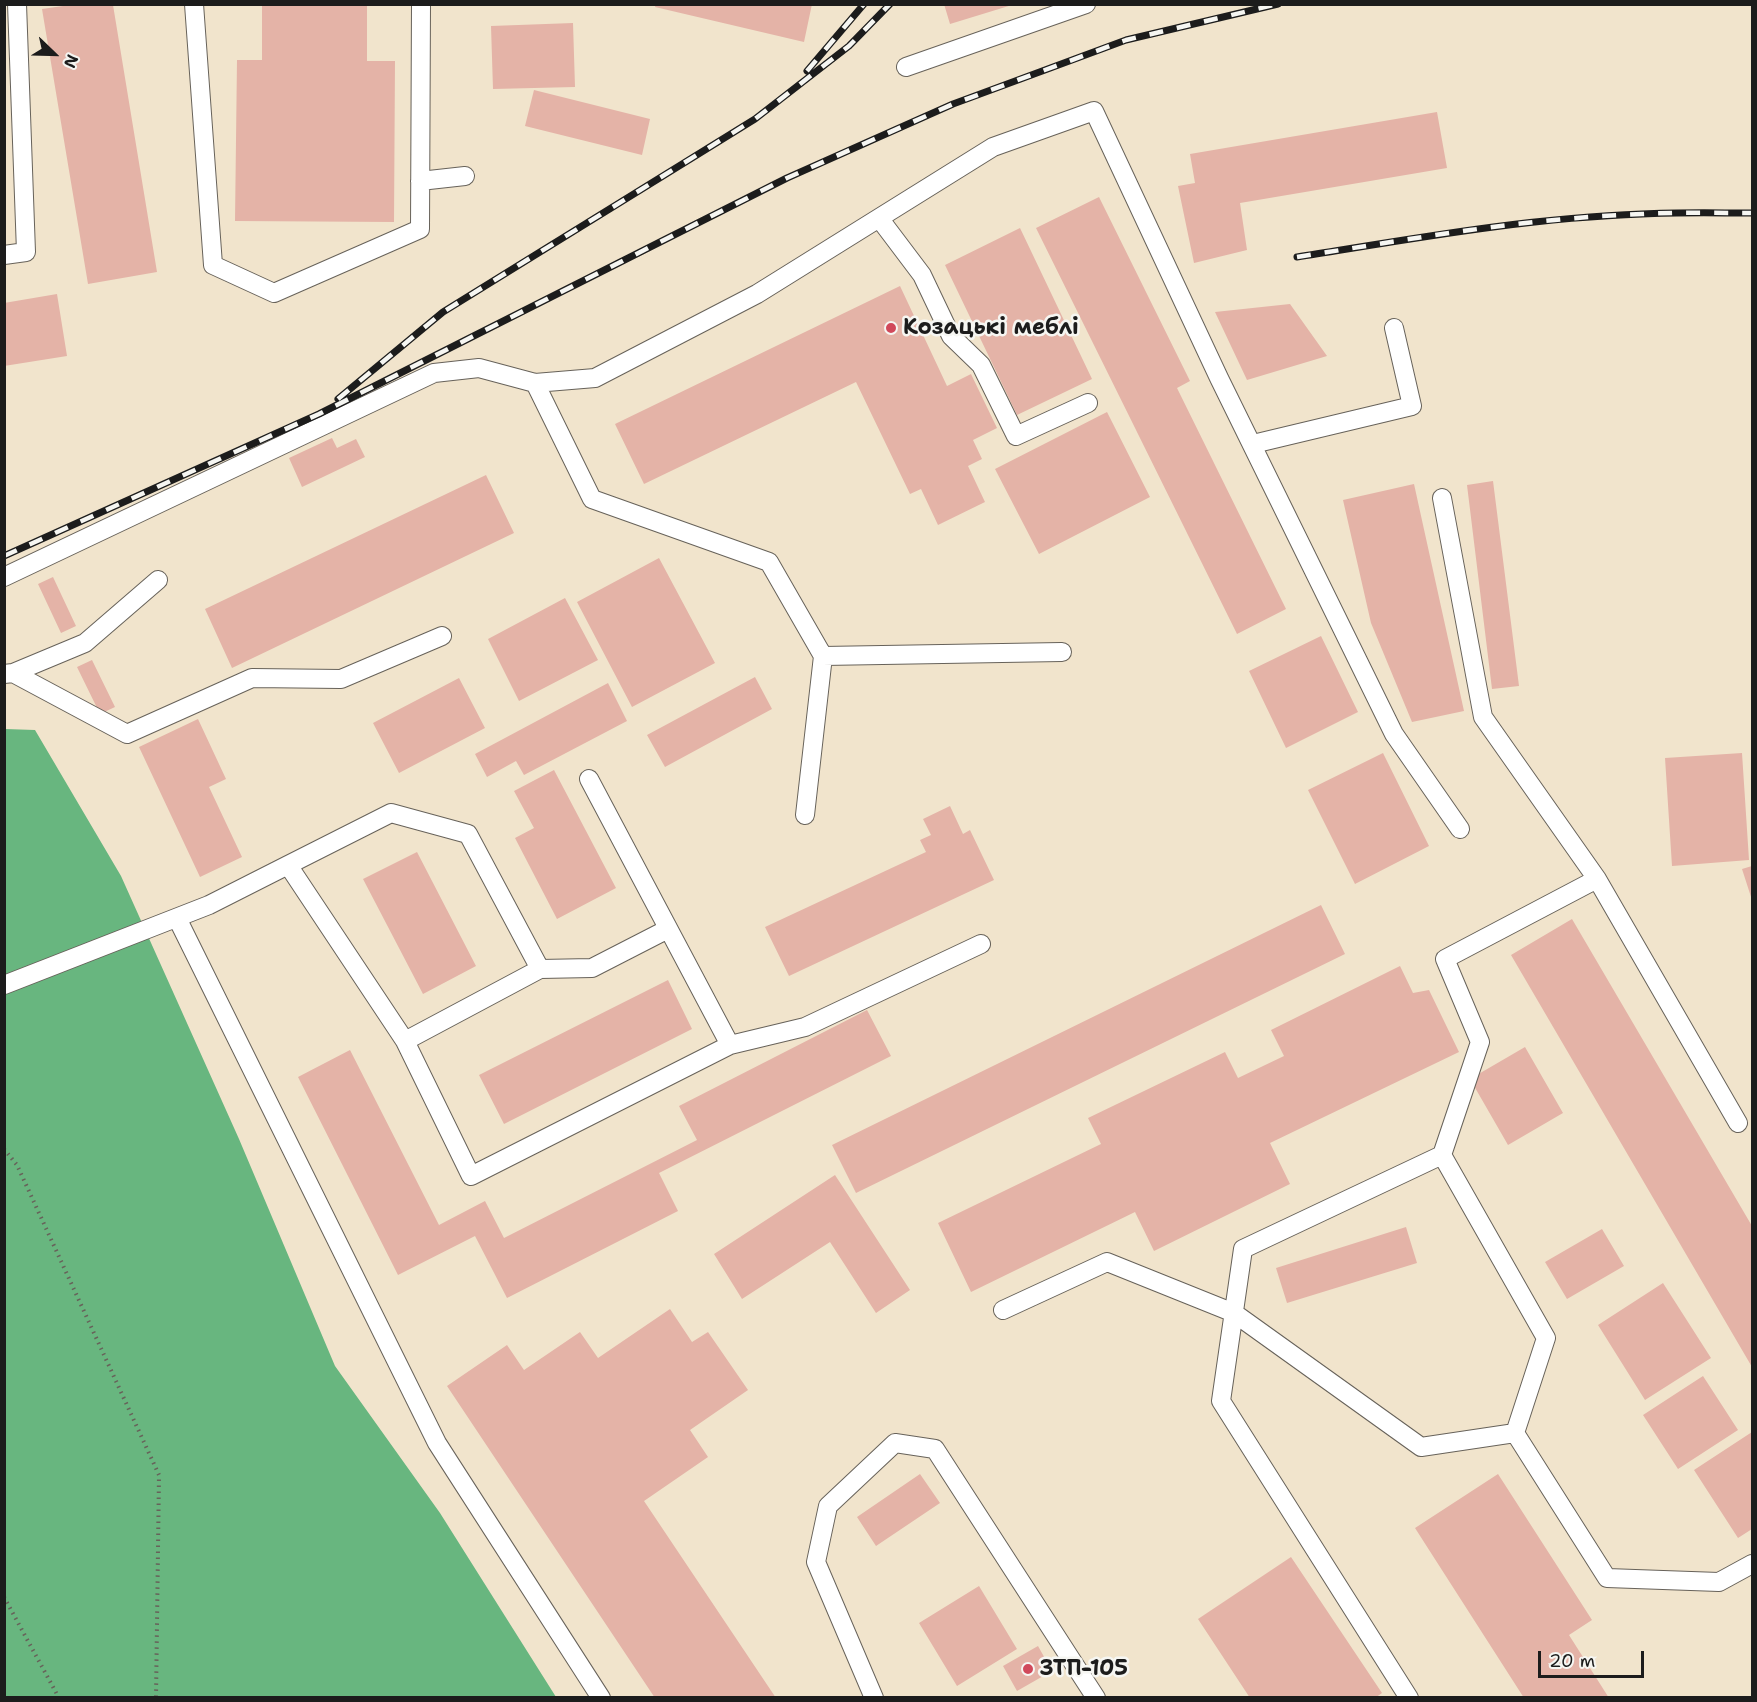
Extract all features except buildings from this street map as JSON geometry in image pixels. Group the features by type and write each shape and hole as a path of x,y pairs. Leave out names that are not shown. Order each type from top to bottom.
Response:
{"lane":[{"path":"4,255 26,252 17,4"},
{"path":"194,4 213,265 274,293 420,229 420,4"},
{"path":"906,67 1086,4"},
{"path":"4,577 434,373 479,368 535,383 595,378 757,294 993,147 1094,111 1394,734 1460,829"},
{"path":"420,181 465,176"},
{"path":"879,218 922,275 951,336 981,365 1016,436 1088,404"},
{"path":"1253,444 1412,406 1394,328"},
{"path":"535,383 592,499 770,562 823,656 805,815"},
{"path":"1442,498 1483,717 1597,879 1738,1123"},
{"path":"9,674 85,643 158,580"},
{"path":"9,674 127,734 252,678 341,679 442,636"},
{"path":"823,656 1062,652"},
{"path":"589,779 730,1045"},
{"path":"4,985 209,905 391,813 468,834 540,969"},
{"path":"288,865 405,1041 471,1176 730,1045 806,1027 981,944"},
{"path":"1409,1698 1221,1401 1243,1249 1442,1155 1480,1042 1445,958 1597,879"},
{"path":"177,918 438,1443 601,1698"},
{"path":"405,1041 540,969 592,968 668,929"},
{"path":"1442,1155 1546,1338 1515,1433"},
{"path":"1003,1310 1107,1262 1234,1313 1421,1447 1515,1433"},
{"path":"1515,1433 1607,1578 1719,1582 1752,1564"},
{"path":"873,1698 816,1562 828,1506 895,1443 935,1449 1096,1698"}],"path":[{"path":"4,1149 17,1165 159,1475 156,1698"},
{"path":"4,1597 59,1698"}],"green space":[{"path":"5,729 35,730 121,876 239,1139 335,1366 440,1513 556,1697 5,1698"}],"railway":[{"path":"807,71 864,4"},
{"path":"338,399 443,312 755,119 849,46 890,4"},
{"path":"4,556 319,414 787,178 953,104 1126,40 1278,4"},
{"path":"1297,257 1469,230 1555,220 1656,213 1752,213"}],"place":[{"name":"Козацькі меблі","path":"891,328"},
{"name":"ЗТП-105","path":"1028,1669"}]}
